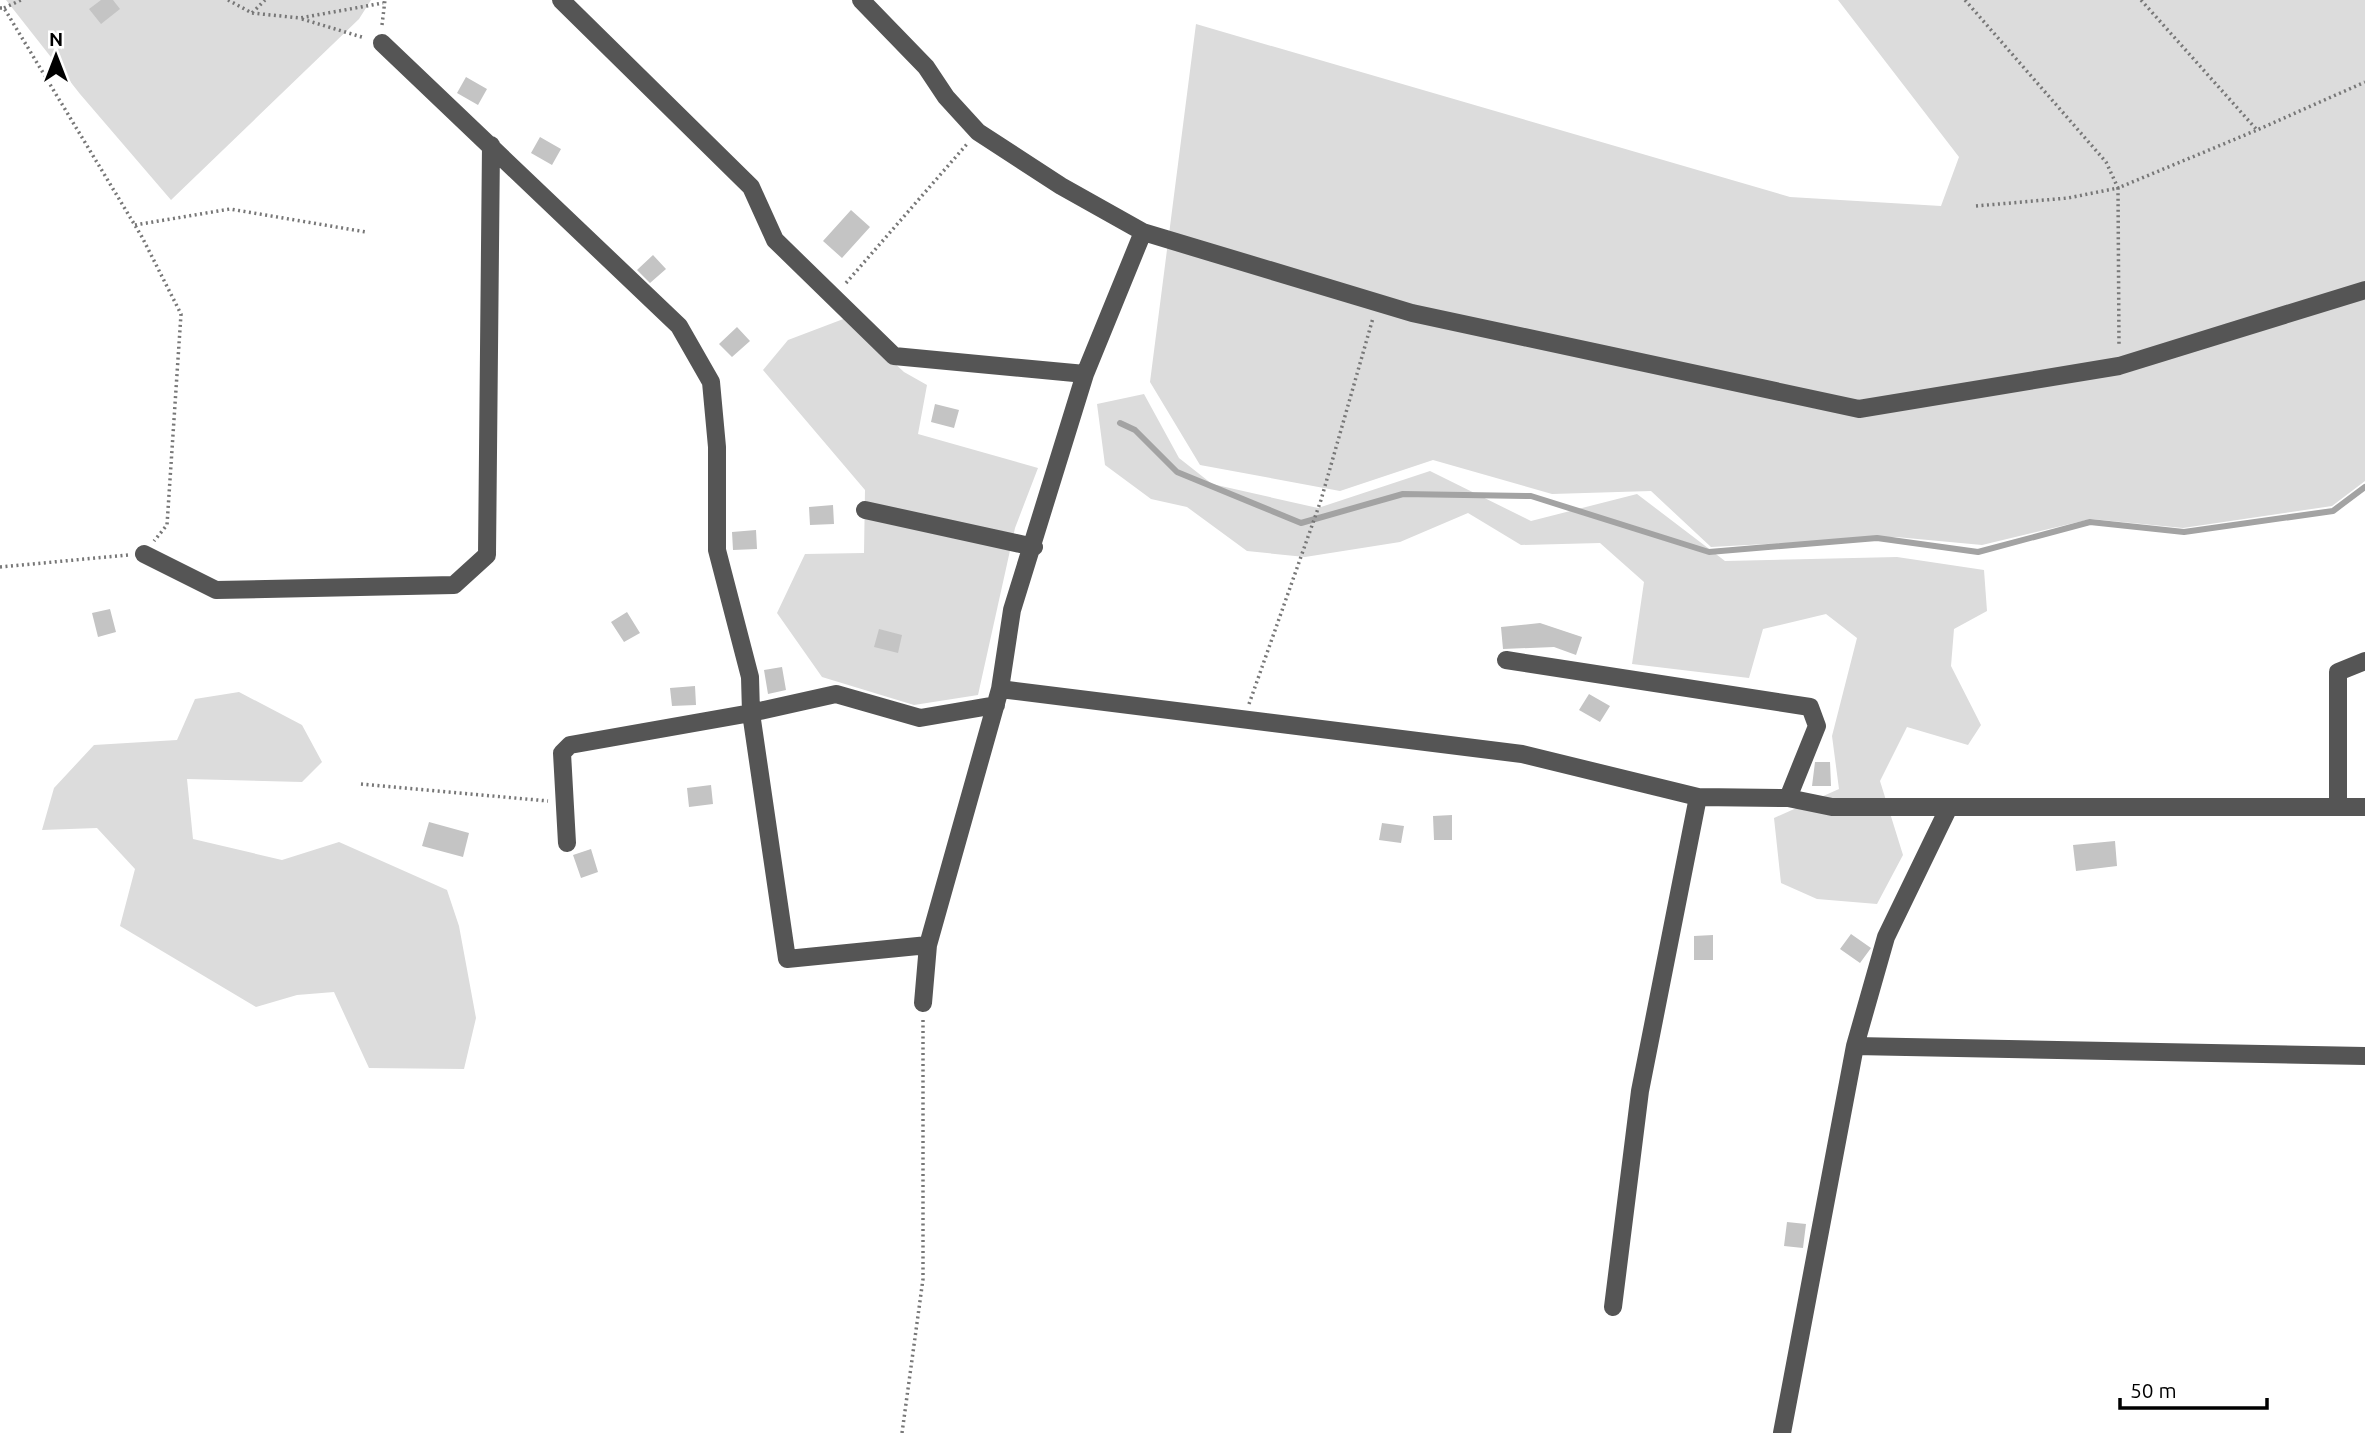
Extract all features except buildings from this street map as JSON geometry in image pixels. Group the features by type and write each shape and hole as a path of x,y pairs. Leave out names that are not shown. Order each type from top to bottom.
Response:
{"street":[{"path":"561,0 751,187 775,240 894,356 1085,374"},
{"path":"861,0 926,67 946,97 978,132 1061,186 1143,232 1412,313 1859,409 2119,366 2365,290"},
{"path":"382,43 679,326 711,382 717,447 717,550 750,677 751,713 787,959 928,945"},
{"path":"144,554 216,590 454,585 487,555 491,145"},
{"path":"923,1003 928,945 998,697 1012,610 1034,547 1085,374 1143,232"},
{"path":"865,510 1034,547"},
{"path":"1506,660 1810,706 1817,726 1788,798"},
{"path":"2338,807 2338,672 2365,661"},
{"path":"567,844 562,753 570,745 751,713 836,694 920,718 998,697 1244,719 1522,754 1698,797 1788,798 1832,807 2365,807"},
{"path":"1613,1307 1640,1091 1698,797"},
{"path":"1782,1433 1855,1046 1886,937 1949,807"},
{"path":"1855,1046 2365,1056"}],"path":[{"path":"0,568 144,554 167,525 181,314 135,225 2,8 22,0"},
{"path":"228,0 252,13 300,18 382,43 384,1 300,18"},
{"path":"252,13 265,0"},
{"path":"1965,0 2106,162 2118,188 2119,366"},
{"path":"2141,0 2257,130"},
{"path":"1976,206 2068,198 2118,188 2365,82"},
{"path":"833,298 978,132"},
{"path":"135,225 230,209 366,232"},
{"path":"1244,719 1321,500 1377,303"},
{"path":"362,784 565,802"},
{"path":"902,1433 923,1279 923,1003"}],"shaded area":[{"path":"6,0 371,0 359,19 171,200 80,94"},
{"path":"1838,0 2365,0 2365,481 2332,506 2183,528 2091,519 1982,545 1896,537 1711,547 1651,491 1552,494 1433,460 1340,491 1200,465 1150,382 1196,24 1790,197 1941,206 1959,157"},
{"path":"846,318 904,372 927,385 918,434 1038,468 1015,528 978,695 914,705 822,677 777,613 805,554 864,553 865,490 763,370 788,340"},
{"path":"1144,394 1179,458 1212,484 1318,508 1430,471 1531,521 1637,494 1725,561 1897,557 1984,570 1987,611 1954,629 1951,666 1981,725 1968,745 1907,727 1880,781 1903,855 1877,904 1817,899 1781,883 1774,818 1839,789 1832,736 1857,638 1826,614 1763,629 1749,678 1632,664 1644,582 1600,543 1521,545 1468,513 1400,542 1305,557 1247,551 1187,507 1151,499 1105,465 1097,404"},
{"path":"239,692 302,725 322,762 302,782 187,779 193,839 282,860 339,842 447,890 459,926 476,1018 464,1069 369,1068 334,992 297,995 256,1007 120,926 135,869 97,828 42,830 54,788 94,745 177,740 195,699"}],"waterway":[{"path":"1120,423 1135,430 1177,472 1301,523 1403,494 1531,496 1709,552 1877,538 1978,552 2090,522 2184,532 2333,511 2365,487"}]}
